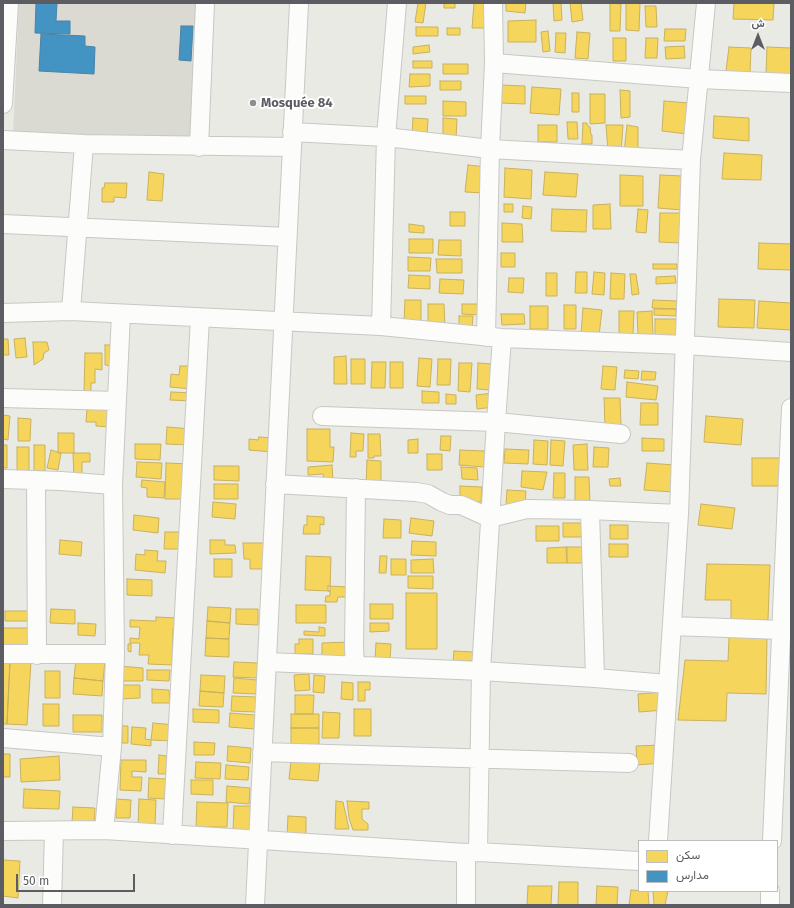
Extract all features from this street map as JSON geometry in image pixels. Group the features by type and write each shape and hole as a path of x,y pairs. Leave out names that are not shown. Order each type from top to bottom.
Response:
{"street":[{"path":"3,104 9,3"},
{"path":"199,147 205,3"},
{"path":"255,905 299,3"},
{"path":"381,326 386,136 397,3"},
{"path":"466,905 472,853 479,758 481,671 496,422 490,149 494,63 492,3"},
{"path":"658,840 679,514 690,160 706,3"},
{"path":"494,63 699,79 791,83"},
{"path":"3,140 199,147 292,139 386,136 490,149 690,160"},
{"path":"71,312 84,144"},
{"path":"3,224 287,237"},
{"path":"3,314 71,312 381,326 494,338 685,344 791,352"},
{"path":"104,830 112,747 115,654 113,485 122,314"},
{"path":"172,835 200,318"},
{"path":"3,398 117,401"},
{"path":"772,840 785,635 791,408"},
{"path":"322,416 496,422 621,434"},
{"path":"3,479 113,485"},
{"path":"36,480 37,655"},
{"path":"275,484 416,492 428,494 450,505 461,505 490,518 527,509 679,514"},
{"path":"355,666 356,488"},
{"path":"590,510 594,678"},
{"path":"672,626 785,635"},
{"path":"3,654 115,654"},
{"path":"267,662 481,671 668,684"},
{"path":"3,738 112,747"},
{"path":"262,752 629,763"},
{"path":"3,831 104,830 472,853 638,861"},
{"path":"52,905 54,831"},
{"path":"770,892 770,905"}],"shaded area":[{"path":"19,3 200,3 193,139 13,135"}],"building: سكن":[{"path":"418,3 426,3 423,23 415,22"},
{"path":"444,3 455,3 455,8 444,8"},
{"path":"474,3 491,3 491,28 472,28"},
{"path":"506,3 526,3 525,13 506,11"},
{"path":"553,3 561,3 562,20 554,21"},
{"path":"570,3 581,3 583,20 572,22"},
{"path":"610,3 621,4 620,31 610,31"},
{"path":"626,3 640,3 639,31 626,30"},
{"path":"734,3 774,3 773,20 733,19"},
{"path":"645,6 656,6 657,27 646,27"},
{"path":"536,20 536,42 508,42 508,21"},
{"path":"416,27 438,27 438,36 416,36"},
{"path":"447,28 460,28 460,35 447,35"},
{"path":"665,29 686,29 685,41 664,41"},
{"path":"548,31 550,51 543,52 541,32"},
{"path":"577,32 590,33 588,59 575,58"},
{"path":"556,33 566,33 565,53 555,52"},
{"path":"613,38 626,38 626,61 613,61"},
{"path":"646,38 658,38 657,58 645,58"},
{"path":"429,45 430,52 413,54 413,47"},
{"path":"684,46 685,58 666,59 665,47"},
{"path":"729,47 751,48 750,74 726,71"},
{"path":"767,47 791,48 791,75 766,74"},
{"path":"413,61 432,61 432,68 413,68"},
{"path":"443,64 468,64 468,74 443,74"},
{"path":"410,74 430,74 430,86 409,87"},
{"path":"440,81 461,81 461,90 440,90"},
{"path":"500,85 525,86 525,104 501,103"},
{"path":"532,87 561,89 559,115 530,113"},
{"path":"620,90 630,91 630,117 621,118"},
{"path":"572,93 579,93 579,112 572,112"},
{"path":"590,94 605,94 605,123 590,124"},
{"path":"405,96 426,96 426,104 405,104"},
{"path":"443,101 466,102 466,116 443,116"},
{"path":"664,101 689,103 687,134 662,131"},
{"path":"714,116 749,118 749,141 713,138"},
{"path":"413,118 428,119 427,135 412,135"},
{"path":"443,118 457,119 456,139 443,139"},
{"path":"567,122 577,122 578,139 568,139"},
{"path":"583,123 587,123 590,127 592,144 582,144"},
{"path":"538,125 557,125 557,142 538,142"},
{"path":"606,125 623,125 621,153 608,151"},
{"path":"627,125 638,127 638,153 624,153"},
{"path":"724,153 762,155 761,180 722,179"},
{"path":"468,165 487,167 485,193 465,192"},
{"path":"505,168 532,170 531,199 504,197"},
{"path":"149,172 164,174 162,201 147,200"},
{"path":"545,172 578,174 576,197 543,195"},
{"path":"620,175 643,176 643,206 620,206"},
{"path":"660,175 683,176 682,210 658,208"},
{"path":"105,183 127,183 126,198 114,197 114,202 102,202 102,188 104,188"},
{"path":"504,204 513,204 513,212 504,212"},
{"path":"610,204 611,229 593,229 593,205"},
{"path":"523,206 532,207 531,219 522,218"},
{"path":"552,209 587,210 586,232 551,231"},
{"path":"638,209 648,210 646,233 636,232"},
{"path":"450,212 465,212 465,226 450,226"},
{"path":"660,213 682,213 681,243 659,242"},
{"path":"502,223 522,224 523,242 502,242"},
{"path":"409,224 424,226 424,233 409,232"},
{"path":"409,239 433,239 433,253 409,253"},
{"path":"439,240 461,240 461,256 438,255"},
{"path":"759,243 791,244 791,270 758,269"},
{"path":"501,253 515,253 515,267 501,267"},
{"path":"408,257 431,258 430,271 408,271"},
{"path":"436,259 462,259 462,273 437,273"},
{"path":"653,264 677,264 677,269 653,269"},
{"path":"576,272 587,272 587,293 575,293"},
{"path":"594,272 605,273 604,295 592,294"},
{"path":"546,273 557,273 557,296 546,296"},
{"path":"611,273 625,274 624,299 610,299"},
{"path":"630,274 636,274 639,294 632,295"},
{"path":"409,275 430,276 430,289 408,288"},
{"path":"675,276 676,283 656,284 656,277"},
{"path":"509,278 524,278 523,293 508,292"},
{"path":"440,279 464,280 463,294 439,293"},
{"path":"719,299 755,300 754,328 718,327"},
{"path":"405,300 421,300 421,324 404,323"},
{"path":"653,300 678,301 678,309 652,308"},
{"path":"759,301 791,303 791,330 757,328"},
{"path":"428,304 444,304 445,328 428,328"},
{"path":"462,304 479,304 479,315 462,314"},
{"path":"564,305 576,305 576,329 564,329"},
{"path":"530,306 548,306 548,329 530,329"},
{"path":"583,308 602,310 599,336 581,334"},
{"path":"654,309 676,309 676,316 654,315"},
{"path":"619,311 634,311 633,335 619,335"},
{"path":"652,311 653,335 638,335 637,312"},
{"path":"501,314 524,314 525,324 502,325"},
{"path":"459,316 473,316 472,328 459,327"},
{"path":"655,319 677,319 677,337 655,338"},
{"path":"25,338 27,357 16,358 14,339"},
{"path":"3,339 8,339 9,355 3,355"},
{"path":"33,342 47,342 49,350 44,353 43,359 34,365"},
{"path":"105,345 116,345 115,366 105,365"},
{"path":"85,353 102,353 102,370 95,369 95,383 91,383 91,393 84,393"},
{"path":"346,356 347,384 334,384 334,357"},
{"path":"419,358 432,359 430,387 417,386"},
{"path":"351,359 365,359 365,384 351,384"},
{"path":"438,359 451,359 450,385 437,385"},
{"path":"372,362 386,362 385,388 371,388"},
{"path":"390,362 403,362 403,388 390,388"},
{"path":"459,363 472,363 470,392 458,391"},
{"path":"478,363 492,364 490,390 477,389"},
{"path":"180,366 190,366 192,389 170,387 171,374 179,375"},
{"path":"603,366 617,367 615,390 601,389"},
{"path":"625,370 639,371 638,379 624,378"},
{"path":"642,371 656,372 655,380 641,380"},
{"path":"627,382 658,386 656,400 626,397"},
{"path":"422,391 439,392 439,403 422,403"},
{"path":"171,392 193,393 192,401 170,400"},
{"path":"493,393 494,407 477,409 476,395"},
{"path":"446,394 456,395 456,404 446,404"},
{"path":"604,398 620,398 621,425 605,425"},
{"path":"641,403 658,403 658,425 640,425"},
{"path":"87,409 112,410 112,427 96,426 96,422 86,422"},
{"path":"3,415 10,416 8,440 3,439"},
{"path":"706,416 743,419 741,445 704,442"},
{"path":"18,418 31,419 30,441 18,441"},
{"path":"167,427 192,429 191,445 166,444"},
{"path":"307,429 330,429 330,447 334,447 333,462 307,461"},
{"path":"58,433 74,433 74,453 58,453"},
{"path":"351,433 364,434 363,451 356,451 356,457 350,457"},
{"path":"368,434 380,434 381,456 368,458"},
{"path":"441,436 451,436 450,451 440,450"},
{"path":"259,437 273,438 273,452 249,450 249,439 258,440"},
{"path":"642,438 664,439 664,451 642,451"},
{"path":"418,439 418,453 408,453 408,440"},
{"path":"534,440 548,441 547,465 533,464"},
{"path":"551,440 565,441 563,466 550,465"},
{"path":"135,444 161,444 160,460 135,459"},
{"path":"587,444 588,470 574,470 573,445"},
{"path":"3,445 7,445 7,468 3,468"},
{"path":"34,445 45,445 45,471 34,471"},
{"path":"17,447 29,447 29,471 17,471"},
{"path":"594,447 609,448 608,467 593,467"},
{"path":"505,449 529,450 528,464 504,463"},
{"path":"51,450 61,453 58,470 47,468"},
{"path":"460,450 485,451 484,467 459,465"},
{"path":"73,453 90,453 90,462 82,462 82,479 74,479"},
{"path":"427,454 442,454 442,470 427,470"},
{"path":"752,458 785,458 785,486 752,486"},
{"path":"367,460 381,461 381,487 366,486"},
{"path":"137,462 162,463 161,479 136,477"},
{"path":"166,463 191,464 190,499 165,499"},
{"path":"647,463 675,465 673,492 644,490"},
{"path":"332,465 333,481 324,481 323,474 308,475 308,467"},
{"path":"214,466 239,466 239,481 214,480"},
{"path":"461,467 477,468 478,480 462,479"},
{"path":"522,471 547,472 543,490 521,487"},
{"path":"554,473 565,473 565,498 553,498"},
{"path":"575,477 589,477 590,503 575,504"},
{"path":"620,478 621,486 610,486 609,479"},
{"path":"142,480 165,482 164,498 147,497 147,488 141,487"},
{"path":"214,484 238,484 238,499 214,499"},
{"path":"460,486 482,487 481,502 460,501"},
{"path":"507,490 526,491 525,506 506,505"},
{"path":"213,502 236,504 235,519 212,517"},
{"path":"701,504 735,508 732,529 698,525"},
{"path":"134,515 159,518 158,533 133,530"},
{"path":"307,516 324,517 324,525 320,524 320,534 303,534 304,525 307,525"},
{"path":"411,518 434,521 432,536 409,533"},
{"path":"384,519 401,520 401,538 383,538"},
{"path":"563,523 583,523 583,537 563,537"},
{"path":"610,525 628,525 628,539 610,539"},
{"path":"536,526 559,526 559,541 536,541"},
{"path":"165,532 183,532 183,549 164,549"},
{"path":"60,540 82,542 81,556 59,554"},
{"path":"210,540 225,540 225,545 235,545 236,553 210,554"},
{"path":"412,541 436,542 436,556 411,555"},
{"path":"243,543 269,543 267,569 250,569 250,559 244,559"},
{"path":"609,544 628,544 628,557 609,557"},
{"path":"566,547 567,563 547,563 547,548"},
{"path":"567,547 591,547 591,563 567,563"},
{"path":"145,550 158,551 157,561 166,561 165,573 135,570 136,554 145,555"},
{"path":"306,556 331,557 330,591 305,590"},
{"path":"380,556 387,556 386,573 379,573"},
{"path":"214,559 232,559 232,577 214,577"},
{"path":"391,559 406,559 406,575 391,575"},
{"path":"433,559 434,573 411,573 411,560"},
{"path":"707,564 770,565 768,620 731,620 731,600 705,600"},
{"path":"408,576 433,576 433,589 408,588"},
{"path":"127,579 152,580 152,596 127,595"},
{"path":"328,586 351,587 351,597 338,597 337,602 325,602 326,596 330,596"},
{"path":"406,593 437,593 437,649 406,649"},
{"path":"370,604 393,604 393,619 370,619"},
{"path":"296,605 326,605 326,623 296,623"},
{"path":"208,607 231,608 230,623 207,621"},
{"path":"51,609 75,610 75,624 50,623"},
{"path":"236,609 258,609 258,625 236,624"},
{"path":"5,611 29,611 29,621 5,621"},
{"path":"156,617 177,618 177,628 173,628 172,665 148,664 149,655 139,655 140,643 131,643 131,652 128,651 130,638 139,639 140,627 130,627 130,620 156,621"},
{"path":"207,621 230,623 229,639 206,638"},
{"path":"78,623 96,624 95,636 78,635"},
{"path":"370,623 389,623 389,631 370,632"},
{"path":"319,627 325,628 325,636 304,635 304,631 319,632"},
{"path":"3,628 32,628 31,649 3,649"},
{"path":"729,637 767,638 766,694 727,693 726,721 678,720 685,660 728,661"},
{"path":"206,638 229,639 229,657 205,656"},
{"path":"299,639 313,639 313,654 295,654 295,644 299,644"},
{"path":"349,642 350,658 322,660 322,643"},
{"path":"376,643 391,644 390,660 375,659"},
{"path":"454,651 473,652 473,661 453,661"},
{"path":"76,659 105,661 103,681 74,678"},
{"path":"3,660 10,661 7,724 3,724"},
{"path":"10,661 31,662 27,725 7,724"},
{"path":"234,662 258,663 257,678 233,677"},
{"path":"119,666 143,668 143,681 120,681"},
{"path":"147,670 170,670 169,681 147,680"},
{"path":"45,671 60,671 60,698 45,698"},
{"path":"309,674 310,690 295,691 294,675"},
{"path":"201,675 225,676 224,693 200,691"},
{"path":"314,675 325,676 324,693 313,692"},
{"path":"74,678 103,681 102,696 73,694"},
{"path":"234,678 257,680 256,694 233,693"},
{"path":"342,682 353,683 353,700 341,699"},
{"path":"358,682 370,682 370,690 365,690 365,701 358,701"},
{"path":"120,685 140,685 140,698 120,699"},
{"path":"152,689 169,690 170,703 152,703"},
{"path":"200,691 224,693 223,707 199,706"},
{"path":"662,692 664,710 639,712 638,694"},
{"path":"295,695 314,695 313,714 295,714"},
{"path":"232,696 256,697 256,712 231,711"},
{"path":"43,704 59,704 59,726 43,726"},
{"path":"193,709 219,710 219,723 193,722"},
{"path":"354,709 371,709 371,736 354,736"},
{"path":"323,712 340,713 339,738 322,738"},
{"path":"230,713 255,715 255,729 229,727"},
{"path":"291,714 319,714 319,728 291,728"},
{"path":"73,715 102,715 102,732 73,732"},
{"path":"153,723 175,725 174,741 151,740"},
{"path":"122,726 128,726 128,743 122,743"},
{"path":"132,727 146,728 145,739 151,740 151,746 131,744"},
{"path":"291,728 319,728 319,745 291,745"},
{"path":"194,742 215,743 214,755 194,755"},
{"path":"661,745 662,763 637,765 636,746"},
{"path":"228,746 251,748 250,763 227,761"},
{"path":"3,754 10,754 10,777 3,777"},
{"path":"159,755 167,756 166,774 158,774"},
{"path":"59,756 60,780 21,782 20,759"},
{"path":"121,760 146,760 146,772 132,771 132,777 142,777 141,791 120,790"},
{"path":"291,760 320,762 318,781 289,779"},
{"path":"196,762 221,763 220,779 195,778"},
{"path":"226,765 249,767 248,780 225,779"},
{"path":"149,778 166,779 165,799 148,798"},
{"path":"191,780 213,780 213,795 191,794"},
{"path":"227,786 250,788 249,804 226,802"},
{"path":"24,789 60,791 59,809 23,808"},
{"path":"116,799 131,800 130,818 116,818"},
{"path":"139,799 156,800 155,826 138,826"},
{"path":"336,801 343,802 349,829 335,829"},
{"path":"347,801 369,802 369,809 362,809 362,819 368,824 368,830 353,830 349,818"},
{"path":"197,802 228,803 227,827 196,827"},
{"path":"234,806 255,806 254,832 233,831"},
{"path":"73,807 95,808 94,823 72,822"},
{"path":"288,816 306,817 306,836 287,836"},
{"path":"3,860 20,861 18,898 3,896"},
{"path":"559,882 578,882 578,905 558,905"},
{"path":"528,886 552,886 551,905 527,905"},
{"path":"597,886 618,887 617,905 596,905"},
{"path":"631,890 648,892 649,905 629,905"},
{"path":"653,892 668,892 665,905 654,905"}],"building: مدارس":[{"path":"36,3 57,3 56,21 70,21 70,34 35,33"},
{"path":"181,26 193,26 191,61 179,60"},
{"path":"41,34 85,36 85,46 95,47 94,74 39,71"}],"place":[{"name":"Mosquée 84","path":"253,103"}]}
